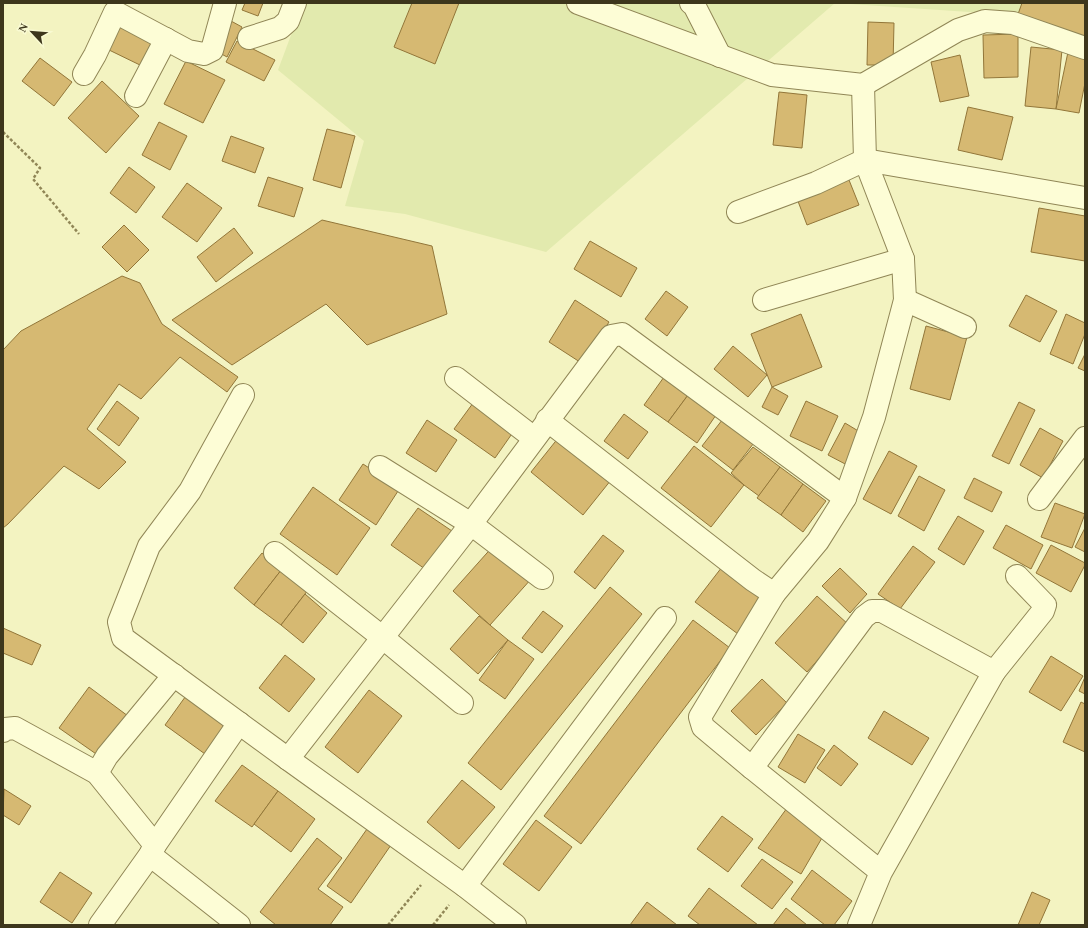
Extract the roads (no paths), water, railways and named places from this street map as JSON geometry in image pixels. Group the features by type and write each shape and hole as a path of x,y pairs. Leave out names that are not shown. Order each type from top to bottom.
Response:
{"street":[{"path":"84,74 95,55 115,12 188,51 204,54 212,50 225,3"},
{"path":"249,38 280,28 288,21 295,3"},
{"path":"578,3 772,76 863,85 958,30 985,21 1013,23 1085,48"},
{"path":"691,3 694,5 720,56"},
{"path":"136,96 166,39"},
{"path":"863,85 865,160 903,259 904,300 874,417 846,498 818,541 774,594 700,717 703,727 880,872"},
{"path":"738,212 816,183 865,160 1085,198"},
{"path":"764,300 903,259"},
{"path":"904,300 965,327"},
{"path":"288,759 471,524 547,420 612,336 622,334 846,498"},
{"path":"456,378 534,438"},
{"path":"243,394 190,491 149,546 119,622 123,638 465,886 515,925"},
{"path":"547,420 753,580 774,594"},
{"path":"1039,499 1085,438"},
{"path":"380,467 471,524 542,578"},
{"path":"274,553 382,637 462,703"},
{"path":"859,925 880,872 994,672 1043,611 1045,605 1017,576"},
{"path":"752,768 864,617 872,611 882,611 994,672"},
{"path":"465,886 665,618"},
{"path":"97,773 107,756 174,675"},
{"path":"100,925 239,722"},
{"path":"3,731 5,729 15,728 97,773 152,850 240,925"}]}
